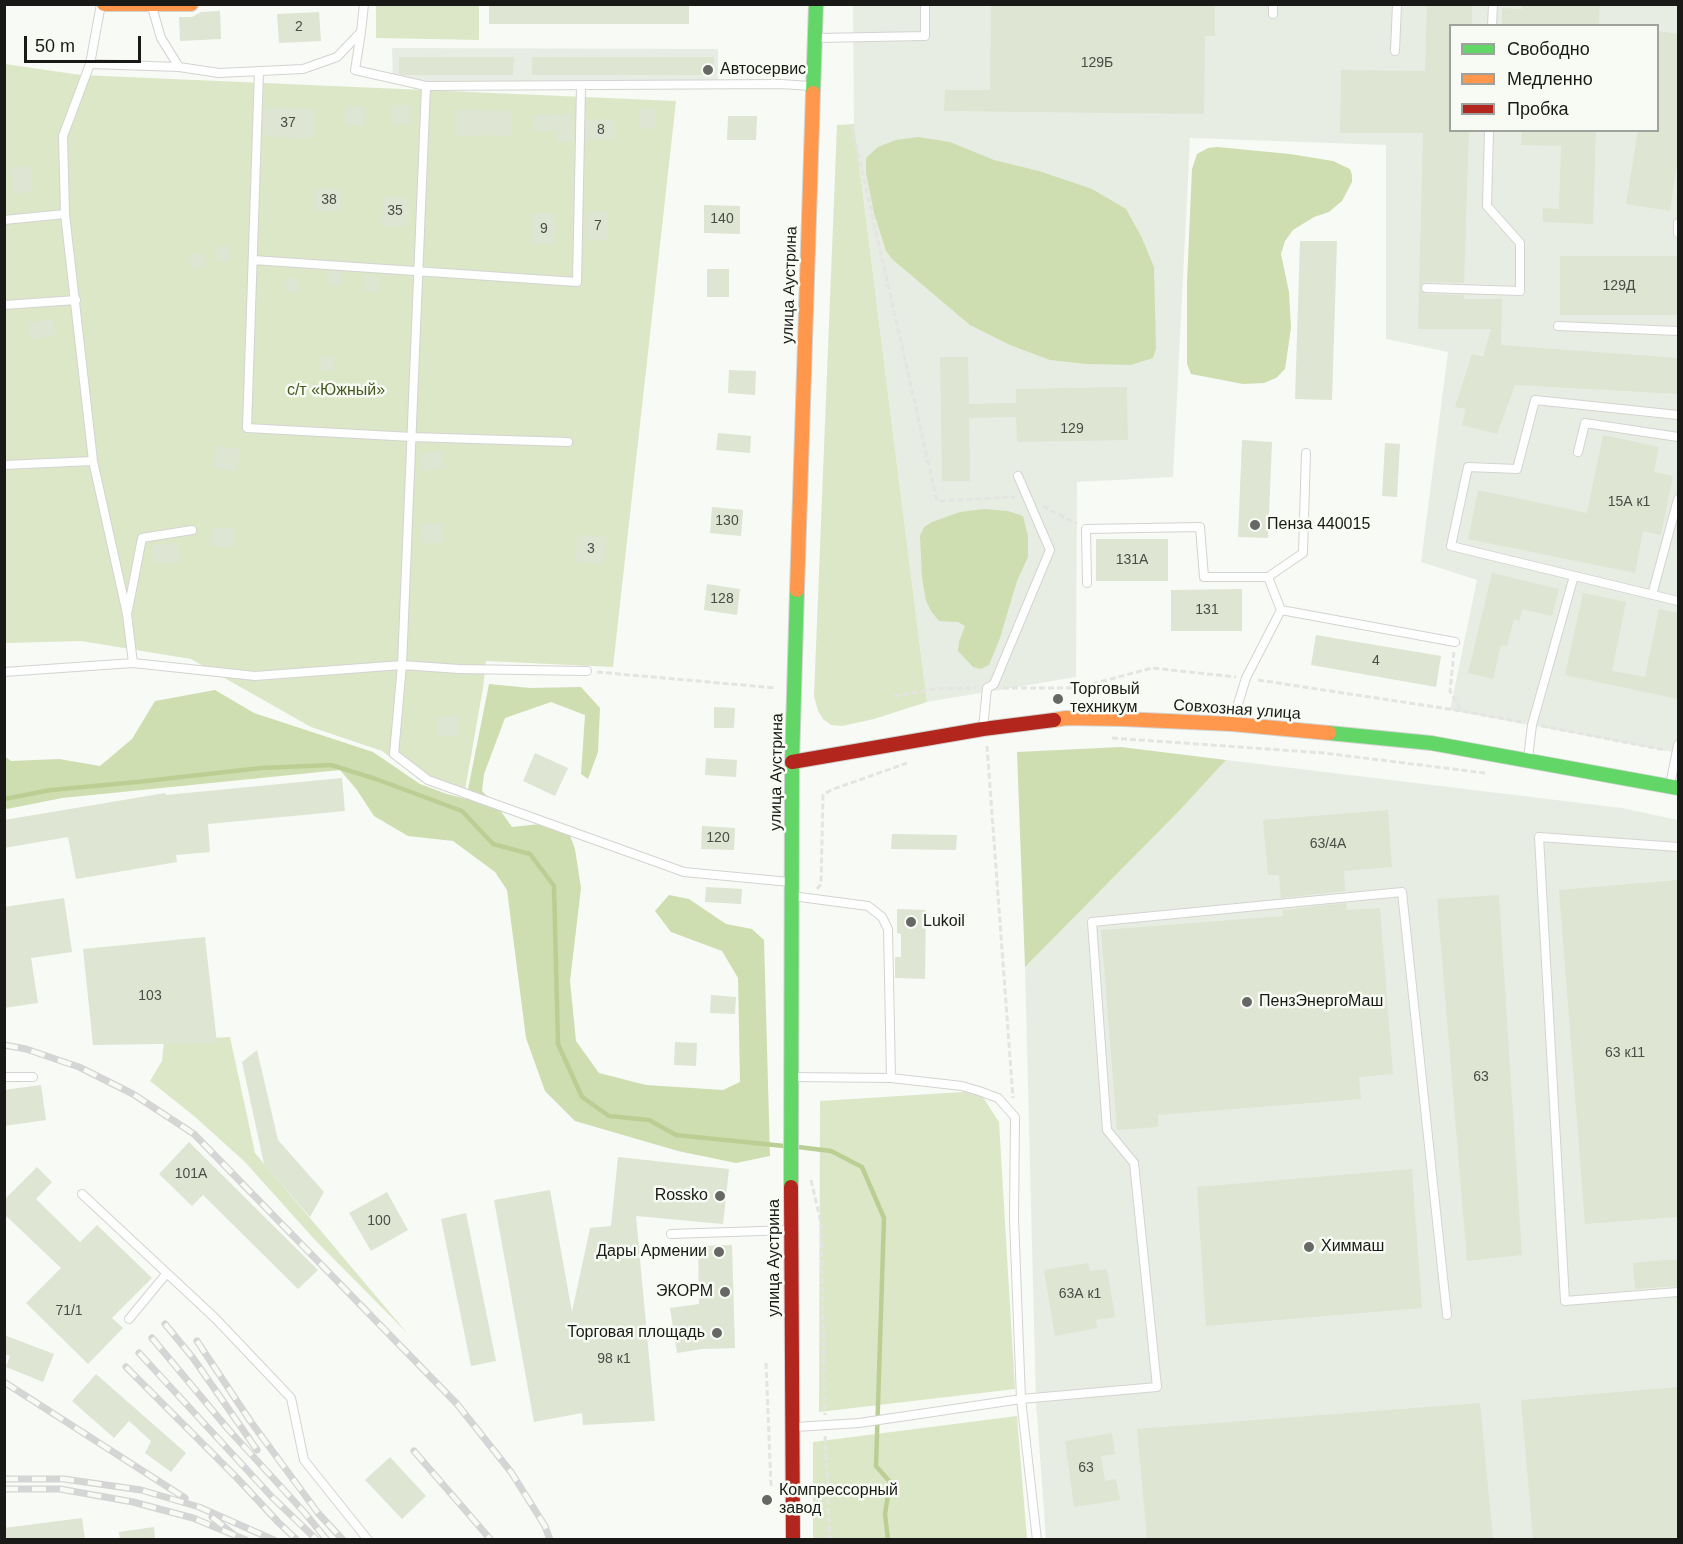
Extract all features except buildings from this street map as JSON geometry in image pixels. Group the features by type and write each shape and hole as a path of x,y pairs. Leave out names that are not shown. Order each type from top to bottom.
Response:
{"main road":[{"path":"103,4 191,4"},
{"name":"улица Аустрина","path":"794,1539 790,1134 792,762 816,4"},
{"name":"Совхозная улица","path":"792,762 983,729 1066,718 1232,724 1431,743 1674,787"}],"lane":[{"path":"103,4 90,64 63,136 65,214 93,461 127,614 133,663"},
{"path":"364,4 355,70 426,86 581,87 781,84 814,87"},
{"path":"815,38 925,36 925,4"},
{"path":"1273,4 1273,14"},
{"path":"1395,51 1397,4"},
{"path":"1492,24 1493,4"},
{"path":"152,5 161,38 179,67"},
{"path":"90,64 179,67 219,73 303,69 337,57 361,32"},
{"path":"259,71 248,428 412,437 568,441"},
{"path":"426,86 402,665 394,754 428,780 684,872 791,889 809,897 868,906 882,917 888,929 891,1078"},
{"path":"253,261 577,282 581,87"},
{"path":"1426,288 1520,291 1520,243 1487,206 1489,132"},
{"path":"4,220 65,214"},
{"path":"1678,224 1678,233"},
{"path":"4,305 76,300"},
{"path":"1558,326 1678,331"},
{"path":"1678,415 1534,400 1517,469 1468,467 1451,546 1678,601"},
{"path":"1578,452 1585,423 1678,437"},
{"path":"1087,583 1086,530 1200,527 1204,577 1268,577 1303,553 1306,453"},
{"path":"4,465 93,461"},
{"path":"983,729 987,688 994,684 1050,550 1018,476"},
{"path":"1652,595 1678,499"},
{"path":"127,614 142,538 192,530"},
{"path":"1527,760 1532,725 1574,576"},
{"path":"1232,724 1246,678 1281,610 1268,577"},
{"path":"1281,610 1455,642"},
{"path":"4,672 133,663 255,676 402,665 459,669 587,671"},
{"path":"1674,787 1678,745"},
{"path":"1678,847 1539,837 1565,1301 1678,1292"},
{"path":"793,1427 859,1423 1021,1399 1157,1387 1134,1163 1107,1130 1092,922 1402,892 1447,1315"},
{"path":"4,1077 33,1077"},
{"path":"790,1077 891,1078 962,1086 998,1098 1015,1118 1014,1219 1021,1399 1037,1539"},
{"path":"82,1194 214,1318 291,1398 304,1460 368,1539"},
{"path":"671,1234 791,1230"},
{"path":"129,1319 167,1274"}],"path":[{"path":"852,126 937,501 1027,497 1086,530"},
{"path":"894,696 936,689 1077,688 1152,668 1246,678 1462,711"},
{"path":"587,671 795,688"},
{"path":"1101,738 1324,753 1487,773"},
{"path":"987,746 1015,1118"},
{"path":"809,897 821,884 823,795 908,762"},
{"path":"809,1172 821,1223 830,1539"},
{"path":"766,1362 771,1486"}],"shaded area":[{"path":"853,5 1678,5 1678,753 1450,710 1477,580 1421,562 1448,352 1386,339 1386,145 1190,138 1173,477 1077,482 1076,677 927,702 854,124"},
{"path":"392,48 718,49 718,82 393,83"},
{"path":"1226,760 1622,808 1678,820 1678,1539 1046,1539 1036,1402 1025,967 1181,809"}],"green space":[{"path":"376,5 479,5 479,40 376,38"},
{"name":"с/т «Южный»","path":"5,64 81,75 676,101 613,667 486,661 464,796 421,781 382,751 311,727 191,659 81,641 5,643"},
{"path":"854,124 927,702 874,719 842,726 831,725 823,719 814,696 837,125"},
{"path":"918,137 950,142 994,160 1039,171 1092,189 1126,209 1154,267 1156,349 1153,358 1131,365 1086,364 1050,360 1010,345 970,325 892,259 886,251 874,213 866,173 866,158 878,147 896,140"},
{"path":"1217,147 1333,161 1350,169 1352,175 1352,182 1342,201 1329,212 1314,217 1293,230 1285,241 1281,254 1289,292 1291,328 1285,369 1276,378 1264,383 1243,384 1191,374 1187,364 1187,282 1192,169 1197,154 1208,148"},
{"path":"984,509 1008,511 1023,516 1028,536 1028,557 1017,581 1000,638 989,665 981,669 973,667 958,651 965,626 958,622 939,621 926,601 922,578 920,536 924,527 932,522 960,512"},
{"path":"489,684 530,688 581,687 600,708 598,752 588,779 581,774 585,715 551,702 505,718 484,774 482,791 497,806 512,827 540,824 567,827 575,849 581,888 570,981 576,1041 599,1073 646,1085 723,1090 740,1082 738,978 722,951 671,932 655,911 669,895 689,899 726,924 752,929 764,940 770,1156 736,1163 678,1151 575,1121 545,1091 526,1038 507,890 495,872 453,841 408,836 374,816 340,770 62,798 7,809 5,807 4,756 11,761 59,759 100,766 132,739 155,701 215,690 254,713 373,752 420,784 466,799"},
{"path":"1121,747 1226,760 1181,809 1025,967 1017,752"},
{"path":"230,1037 255,1153 408,1334 315,1240 245,1162 194,1116 150,1081 162,1061 164,1041"},
{"path":"979,1091 999,1122 1015,1389 819,1412 820,1101"},
{"path":"1017,1416 1027,1539 813,1539 813,1442"}],"waterway":[{"path":"4,799 51,790 261,768 331,765 462,811 493,844 530,854 554,886 558,1044 582,1097 609,1116 649,1120 676,1135 784,1146"},
{"path":"798,1147 831,1151 862,1167 884,1218 876,1466 890,1482 885,1514 888,1540"}],"railway":[{"path":"4,1045 26,1049 79,1067 133,1094 194,1134 457,1404 511,1472 545,1526 550,1540"},
{"path":"165,1324 193,1358 257,1450"},
{"path":"152,1338 228,1429 327,1540"},
{"path":"197,1341 251,1422 318,1513 343,1540"},
{"path":"139,1353 272,1497 317,1540"},
{"path":"126,1367 297,1540"},
{"path":"4,1382 185,1498"},
{"path":"414,1451 491,1540"},
{"path":"4,1479 64,1479 141,1490 199,1507 274,1540"},
{"path":"4,1489 60,1489 133,1502 193,1518 246,1540"},
{"path":"212,1517 233,1534"}],"traffic: fast":[{"path":"813,93 816,4"},
{"path":"791,1187 792,762 797,590"},
{"path":"1329,733 1431,743 1678,788"}],"traffic: slow":[{"path":"104,4 191,4"},
{"path":"797,590 813,93"},
{"path":"1054,720 1066,718 1123,719 1232,724 1329,733"}],"traffic: jam":[{"path":"792,762 983,729 1054,720"},
{"path":"791,1187 793,1540"}],"place":[{"name":"Автосервис","path":"708,70"},
{"name":"Пенза 440015","path":"1255,525"},
{"name":"Торговый техникум","path":"1058,699"},
{"name":"Lukoil","path":"911,922"},
{"name":"ПензЭнергоМаш","path":"1247,1002"},
{"name":"Rossko","path":"720,1196"},
{"name":"Химмаш","path":"1309,1247"},
{"name":"Дары Армении","path":"719,1252"},
{"name":"ЭКОРМ","path":"725,1292"},
{"name":"Торговая площадь","path":"717,1333"},
{"name":"Компрессорный завод","path":"767,1500"}]}
